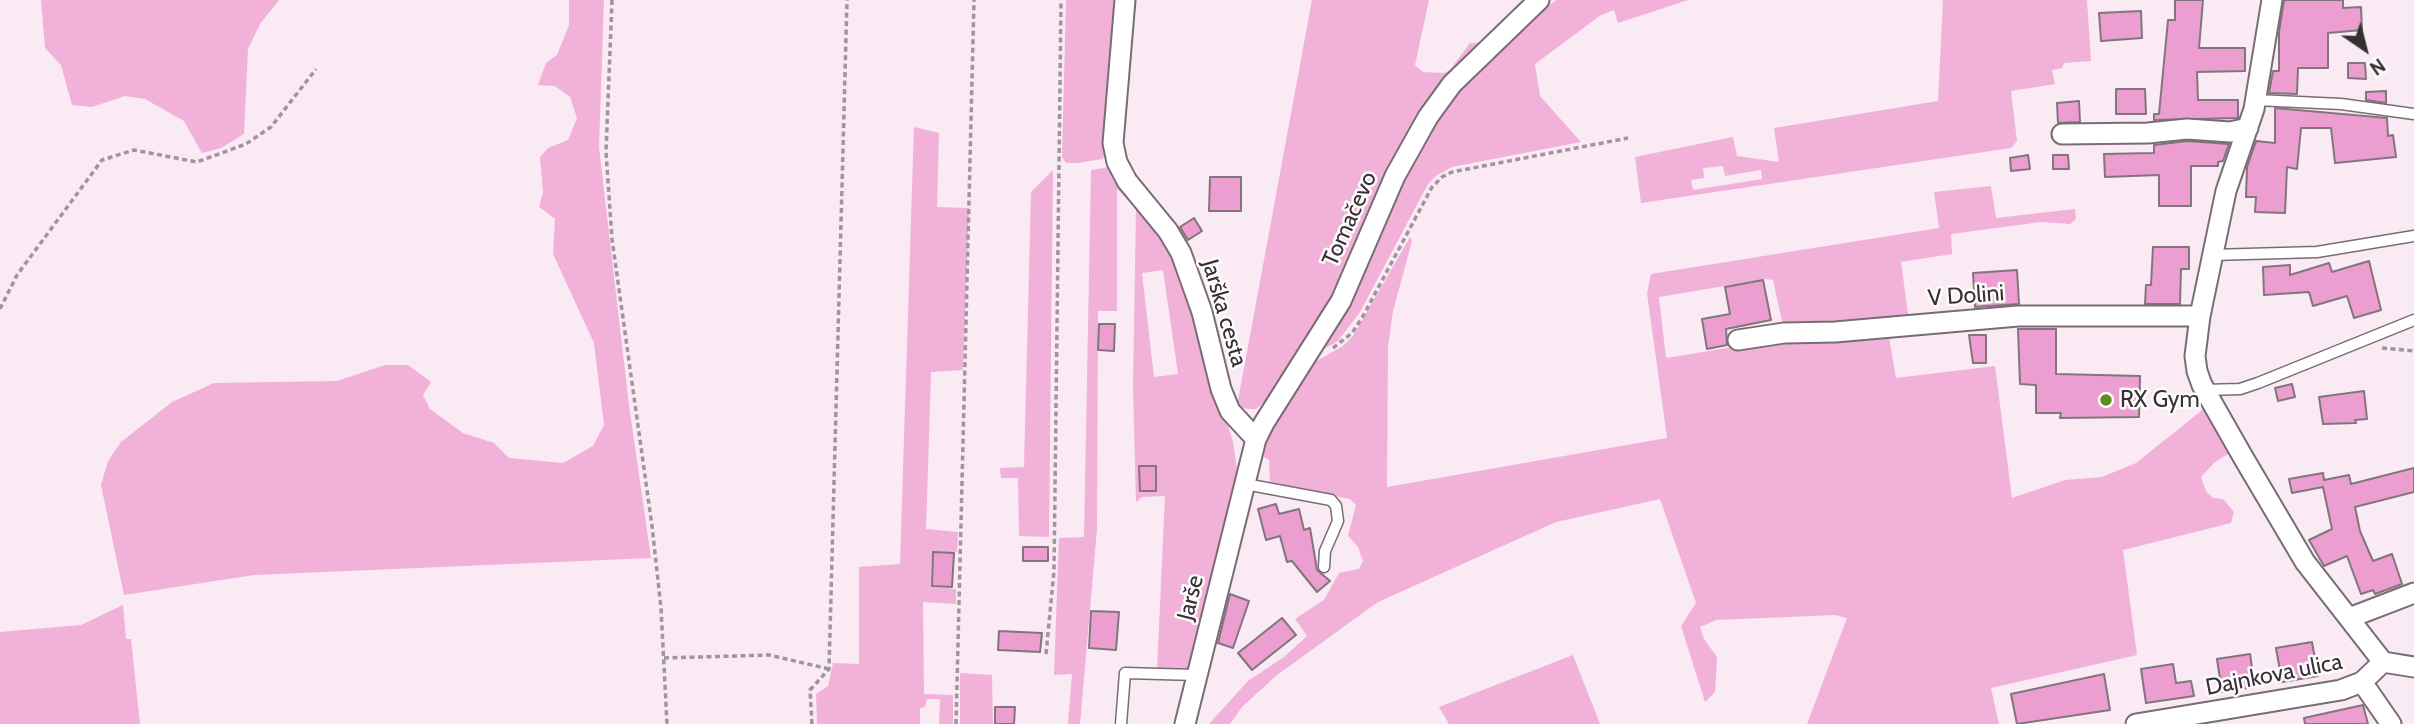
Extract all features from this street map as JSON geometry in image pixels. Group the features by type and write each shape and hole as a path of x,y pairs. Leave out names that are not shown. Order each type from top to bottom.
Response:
{"street":[{"name":"Jarška cesta","path":"1125,0 1114,132 1117,162 1127,181 1168,231 1181,253 1202,312 1221,389 1230,411 1256,439"},
{"name":"Tomačevo","path":"1245,484 1256,439 1340,301 1395,176 1429,117 1452,84 1539,0"},
{"path":"2272,0 2256,100 2226,191 2200,316 2195,356 2204,389 2305,562 2384,662 2414,667"},
{"path":"2062,134 2148,133 2187,129 2230,132 2248,128"},
{"name":"V Dolini","path":"1738,340 1784,333 1835,332 2018,316 2200,316"},
{"name":"Jarše","path":"1185,724 1245,484"},
{"name":"Dajnkova ulica","path":"2349,618 2414,593"},
{"name":"Dajnkova ulica","path":"2136,724 2341,690 2362,682 2384,662"},
{"path":"2362,682 2391,724"}],"lane":[{"path":"2256,100 2341,104 2414,114"},
{"path":"2212,255 2317,252 2414,236"},
{"path":"2204,389 2240,389 2414,320"},
{"path":"1245,484 1331,500 1336,506 1338,521 1325,551 1324,567"},
{"path":"1121,724 1125,673 1196,675"}],"path":[{"path":"612,0 607,152 612,239 652,526 667,724"},
{"path":"812,724 810,690 829,669 847,0"},
{"path":"956,724 974,0"},
{"path":"1046,654 1054,571 1061,0"},
{"path":"0,309 17,275 102,160 134,150 197,162 246,144 271,127 316,69"},
{"path":"1305,359 1332,348 1352,333 1432,187 1442,177 1466,169 1628,138"},
{"path":"2364,338 2371,347 2414,351"},
{"path":"664,658 769,656 829,669"}],"shaded area":[{"path":"41,0 279,0 260,24 248,49 244,134 221,148 202,153 184,121 145,99 125,96 92,107 72,105 61,65 45,48"},
{"path":"569,0 604,0 599,147 629,405 651,558 254,575 124,595 101,485 108,461 121,442 172,402 214,383 337,381 385,365 408,365 431,382 423,395 430,409 463,433 494,443 509,458 563,463 593,446 604,425 594,343 553,254 555,219 539,207 543,192 540,157 548,148 568,140 577,118 570,97 555,86 538,85 546,63 557,55 569,25"},
{"path":"1066,0 1119,0 1105,155 1102,159 1078,163 1066,163 1062,157"},
{"path":"1312,0 1429,0 1415,65 1423,72 1444,73 1450,70 1470,43 1484,43 1463,63 1327,310 1264,402 1256,409 1247,409 1237,406"},
{"path":"1556,0 1688,0 1618,23 1614,10 1601,15 1535,64 1540,96 1581,142 1452,167 1437,175 1428,184 1360,312 1338,341 1320,351 1389,204 1442,114 1461,87 1515,34"},
{"path":"1943,0 2087,0 2091,61 2064,63 2062,68 2052,70 2055,84 2011,91 2017,141 2011,148 1641,203 1635,157 1733,137 1737,156 1779,162 1774,128 1938,101","holes":["1723,166 1725,176 1761,170 1762,179 1693,190 1691,180 1704,178 1703,168"]},
{"path":"914,127 939,133 937,207 969,208 963,370 931,372 926,529 958,532 957,552 932,552 931,587 956,589 956,604 923,602 924,694 953,695 953,724 939,724 940,699 927,699 925,707 920,708 920,724 817,724 816,694 828,686 833,663 859,664 859,567 900,564"},
{"path":"1110,167 1173,248 1233,442 1238,475 1218,566 1210,580 1211,595 1192,670 1185,674 1157,670 1165,496 1142,497 1136,502 1133,387 1136,208 1117,189 1117,311 1098,311 1097,529 1080,724 1068,724 1072,674 1054,675 1059,538 1084,537 1091,170","holes":["1163,270 1178,374 1154,377 1142,273"]},
{"path":"1053,170 1049,537 1019,536 1018,478 1001,478 1000,468 1024,467 1031,192"},
{"path":"1991,186 1996,218 2075,209 2076,219 2070,224 2041,222 1951,234 1952,254 1901,262 1909,321 1783,326 1773,280 1766,279 1659,297 1666,358 1788,338 1888,332 1896,378 1995,366 2012,498 2065,480 2102,477 2136,463 2206,407 2233,451 2215,462 2201,477 2206,491 2213,498 2223,499 2234,512 2231,523 2123,550 2137,655 1991,688 1999,724 1807,724 1847,618 1835,615 1716,620 1700,627 1704,639 1717,657 1715,692 1705,702 1681,626 1696,603 1660,499 1556,522 1378,602 1277,675 1242,707 1230,724 1209,724 1248,681 1284,657 1307,636 1295,619 1324,600 1339,573 1359,569 1363,561 1358,547 1348,536 1356,505 1350,499 1270,484 1269,460 1261,455 1270,429 1297,379 1313,363 1343,346 1353,336 1410,237 1412,241 1393,311 1388,347 1387,487 1667,438 1647,293 1651,274 1939,228 1934,192"},
{"path":"123,605 126,639 131,639 140,724 0,724 0,632 81,625"},
{"path":"1573,655 1600,724 1449,724 1439,707"},
{"path":"960,673 992,675 993,724 960,724"}],"building":[{"path":"2175,0 2203,0 2199,48 2245,48 2245,71 2197,72 2198,100 2238,100 2238,118 2154,120 2154,114 2159,114 2168,20 2175,20"},
{"path":"2284,0 2343,0 2343,8 2361,7 2362,30 2328,33 2328,68 2298,68 2297,94 2269,93 2273,71 2279,71 2279,32"},
{"path":"2141,11 2142,38 2101,41 2099,13"},
{"path":"2348,63 2365,63 2366,79 2348,78"},
{"path":"2116,89 2145,89 2146,114 2116,114"},
{"path":"2386,91 2386,103 2366,100 2366,92"},
{"path":"2079,101 2080,122 2058,123 2057,103"},
{"path":"2275,108 2387,118 2388,136 2393,135 2396,157 2335,163 2331,128 2301,128 2297,169 2287,167 2285,213 2255,212 2256,197 2246,197 2247,167 2256,141 2275,143"},
{"path":"2187,141 2229,144 2223,161 2218,162 2218,166 2191,166 2191,206 2159,206 2159,175 2105,177 2104,154 2154,153 2154,145"},
{"path":"2028,155 2030,169 2011,171 2010,158"},
{"path":"2053,155 2068,155 2069,169 2053,169"},
{"path":"1210,177 1241,177 1241,211 1209,211"},
{"path":"1194,218 1202,231 1188,240 1180,227"},
{"path":"2153,247 2189,247 2189,269 2181,269 2180,304 2145,304 2146,285 2151,285"},
{"path":"2369,261 2381,310 2354,318 2347,296 2313,306 2309,292 2264,295 2263,267 2290,265 2290,275 2329,263 2332,272"},
{"path":"2017,270 2019,304 1975,307 1973,273"},
{"path":"1763,280 1771,320 1726,329 1727,345 1707,349 1702,319 1730,314 1725,287"},
{"path":"1099,324 1115,324 1114,351 1098,350"},
{"path":"2018,329 2056,329 2056,374 2140,376 2139,417 2060,418 2061,413 2036,413 2036,385 2020,384"},
{"path":"1969,335 1986,335 1986,363 1973,363"},
{"path":"2292,384 2295,397 2278,401 2275,388"},
{"path":"2364,391 2367,419 2355,420 2356,423 2323,424 2319,397"},
{"path":"1139,466 1156,466 1156,491 1140,491"},
{"path":"2414,468 2414,492 2355,507 2360,531 2373,561 2392,554 2402,584 2375,594 2373,590 2361,594 2347,556 2324,566 2309,540 2332,529 2323,487 2292,493 2289,479 2323,473 2324,480 2349,475 2351,484"},
{"path":"1276,504 1279,514 1299,509 1304,530 1310,528 1317,570 1330,581 1317,592 1292,561 1287,562 1280,536 1266,540 1258,509"},
{"path":"1023,547 1048,547 1048,561 1023,561"},
{"path":"933,552 954,553 952,587 932,586"},
{"path":"1230,594 1249,601 1233,648 1218,643"},
{"path":"1091,611 1119,612 1116,650 1089,648"},
{"path":"1282,618 1296,635 1252,670 1238,653"},
{"path":"999,631 1042,633 1040,652 998,650"},
{"path":"2312,642 2318,676 2282,682 2276,648"},
{"path":"2250,654 2255,687 2222,692 2217,659"},
{"path":"2173,664 2176,683 2191,681 2194,696 2146,703 2141,669"},
{"path":"2104,674 2110,710 2017,724 2011,694"},
{"path":"2363,705 2368,724 2305,724 2304,718"},
{"path":"995,707 1015,707 1014,724 995,724"}],"place":[{"name":"RX Gym","path":"2106,400"}]}
